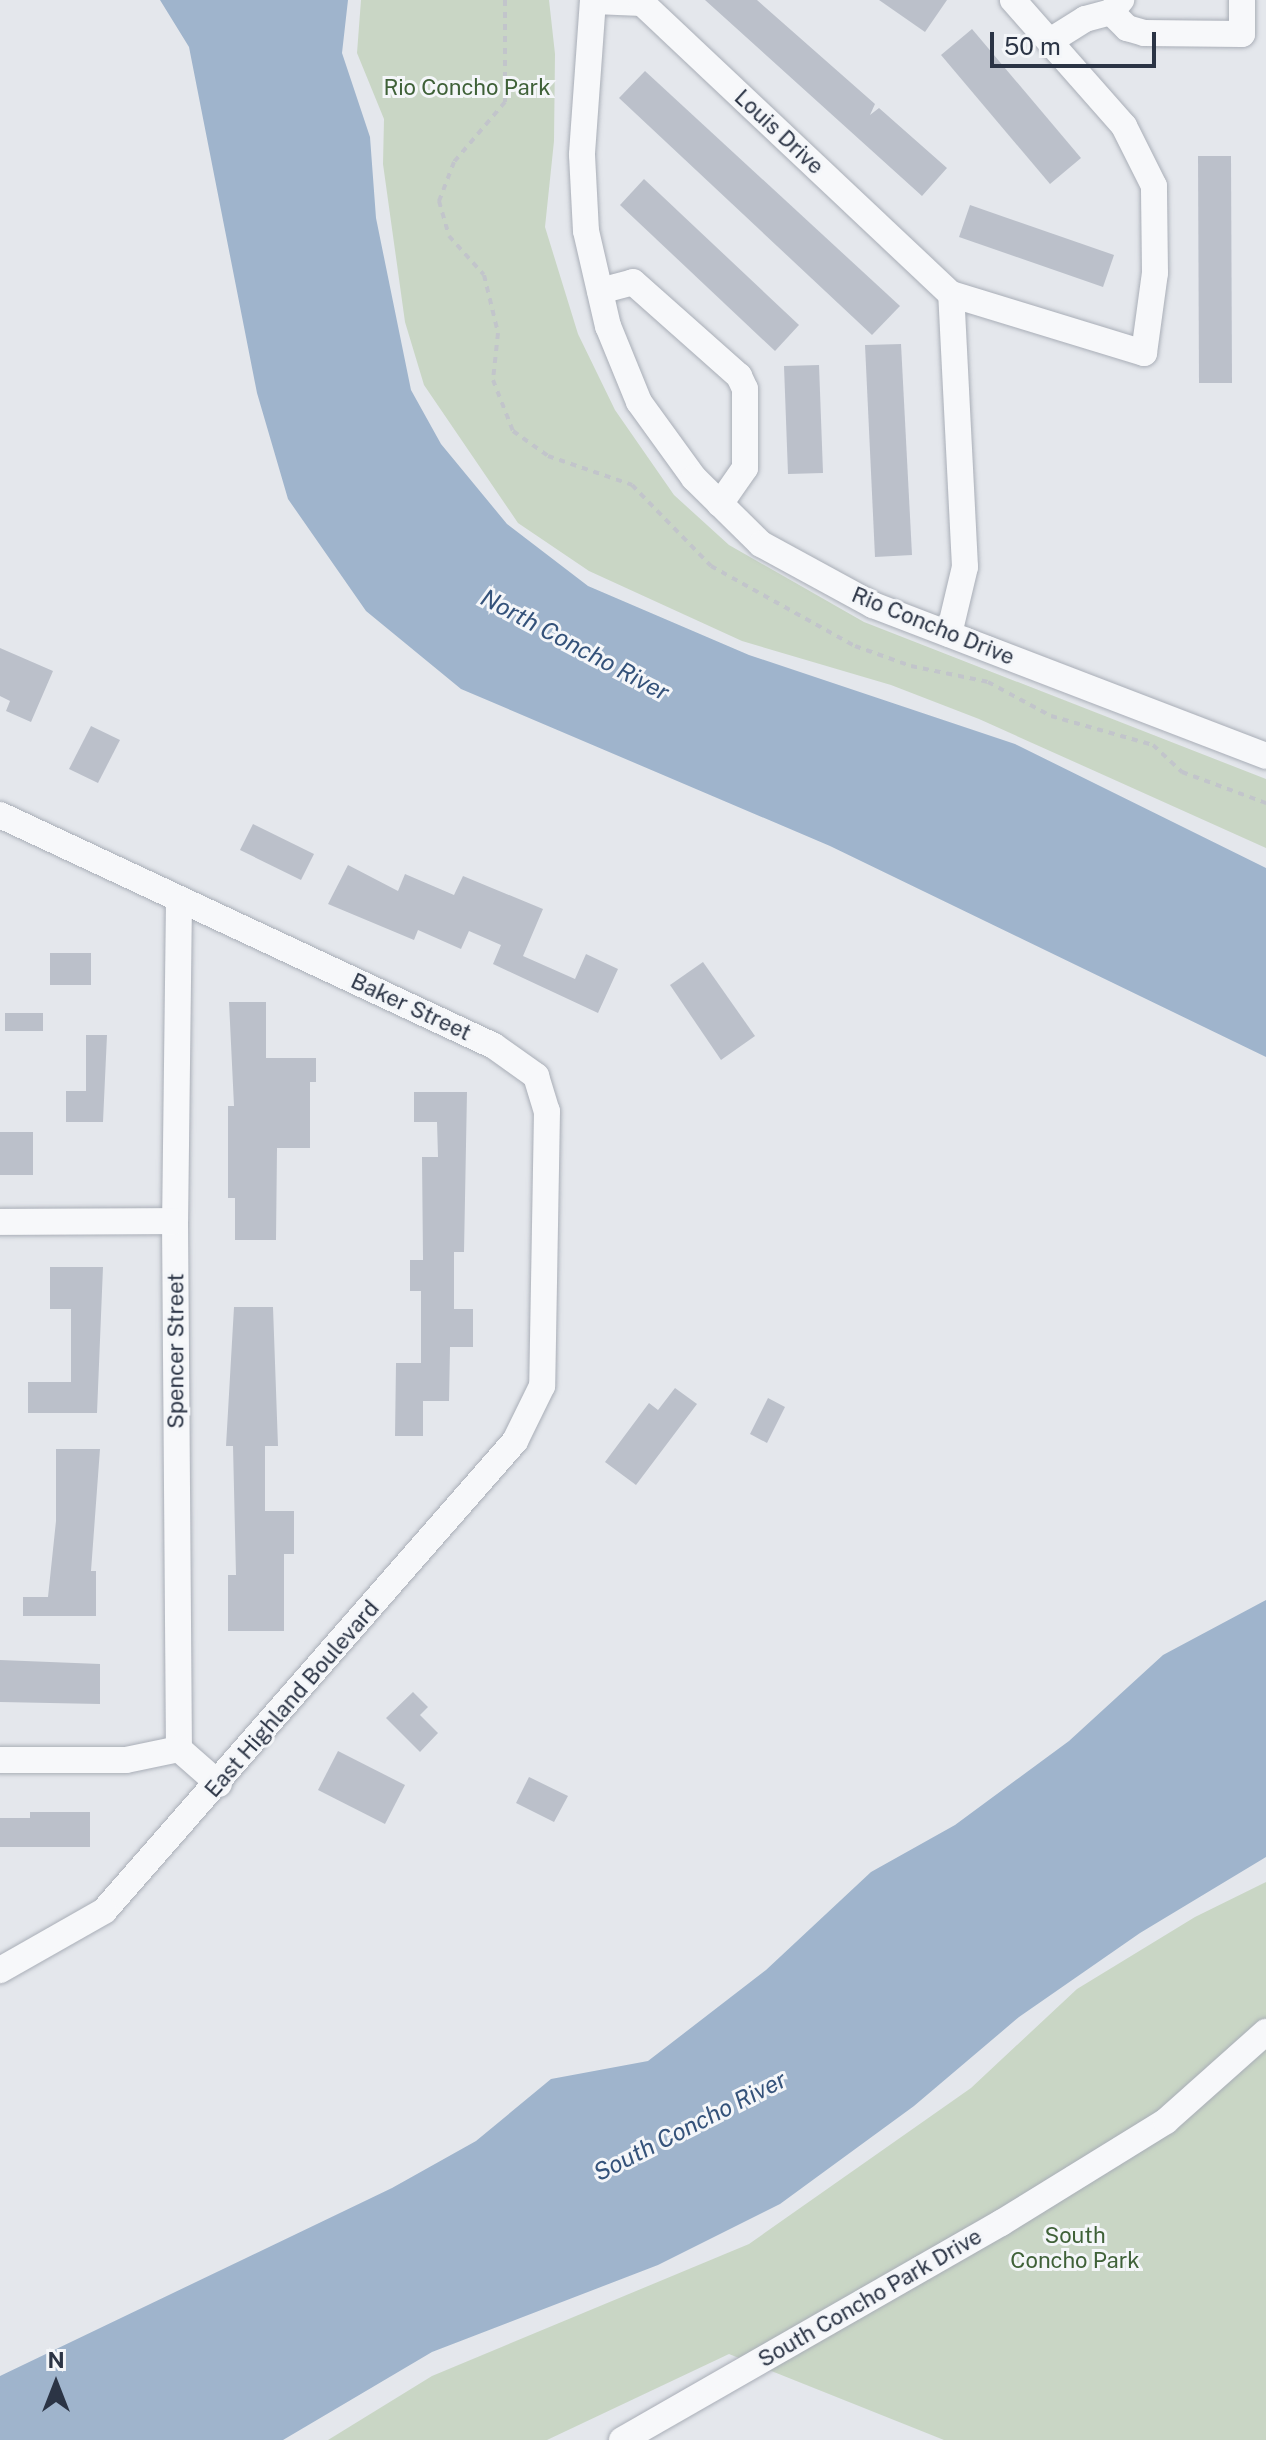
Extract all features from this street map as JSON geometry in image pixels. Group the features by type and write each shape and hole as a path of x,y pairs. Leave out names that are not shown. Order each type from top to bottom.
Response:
{"street":[{"path":"1013,0 1050,41 1085,19 1116,6 1127,28 1144,33 1242,34 1242,0"},
{"name":"Louis Drive","path":"594,1 642,3 951,294 1144,353 1155,273 1154,186 1124,126 1050,41"},
{"name":"Rio Concho Drive","path":"594,1 582,155 586,231 600,291 639,402 694,478 761,544 873,605 1266,756"},
{"path":"600,291 633,282 739,376 745,389 745,468 720,504"},
{"path":"949,634 965,567 951,294"},
{"name":"Baker Street","path":"0,815 494,1046 536,1076 547,1111 542,1386"},
{"name":"Spencer Street","path":"179,900 175,1221 179,1749"},
{"path":"0,1222 175,1221"},
{"name":"East Highland Boulevard","path":"0,1970 104,1911 219,1784 515,1441 542,1386"},
{"path":"0,1760 126,1760 179,1749 219,1784"},
{"name":"South Concho Park Drive","path":"622,2440 1001,2223 1166,2121 1266,2032"}],"green space":[{"name":"Rio Concho Park","path":"361,0 549,0 555,54 554,141 545,227 578,334 615,410 674,495 729,545 864,622 1266,779 1266,848 979,719 891,685 742,641 589,571 518,523 424,385 405,322 383,164 384,119 357,53"},
{"name":"South Concho Park","path":"1266,1882 1266,2440 944,2440 729,2354 547,2440 328,2440 432,2376 749,2244 971,2088 1077,1989 1195,1917"}],"water":[{"name":"North Concho River","path":"160,0 348,0 342,53 370,137 376,218 411,390 441,444 507,524 588,586 749,655 1015,744 1266,868 1266,1057 830,846 461,689 366,611 288,499 257,393 189,47"},
{"name":"South Concho River","path":"1266,1600 1266,1857 1140,1933 1019,2017 914,2106 780,2204 658,2265 432,2352 283,2440 0,2440 0,2376 392,2188 476,2141 551,2079 648,2061 766,1970 871,1872 955,1825 1069,1741 1163,1655"}],"building":[{"path":"705,0 757,0 875,104 870,115 879,108 947,168 922,196"},
{"path":"879,0 947,0 925,32"},
{"path":"972,29 1081,158 1050,184 941,55"},
{"path":"645,71 900,306 872,335 619,98"},
{"path":"1198,156 1231,156 1232,383 1199,383"},
{"path":"644,179 799,325 775,351 620,205"},
{"path":"970,205 1114,255 1103,287 959,237"},
{"path":"901,344 912,555 875,557 865,345"},
{"path":"819,365 823,473 788,474 784,366"},
{"path":"0,648 53,671 31,722 6,711 10,701 0,696"},
{"path":"91,726 120,740 98,783 69,769"},
{"path":"253,824 314,854 301,880 240,850"},
{"path":"348,865 398,891 405,874 454,895 463,876 543,909 523,956 575,979 586,954 618,969 598,1013 493,964 501,945 469,931 461,949 418,930 414,940 328,904"},
{"path":"50,953 91,953 91,985 50,985"},
{"path":"703,962 755,1036 721,1060 670,985"},
{"path":"229,1002 266,1002 266,1058 316,1058 316,1082 310,1082 310,1148 277,1148 276,1240 235,1240 235,1198 228,1198 228,1106 234,1106"},
{"path":"5,1013 43,1013 43,1031 5,1031"},
{"path":"86,1035 107,1035 103,1122 66,1122 66,1091 86,1091"},
{"path":"414,1092 467,1092 464,1252 454,1252 454,1309 473,1309 473,1347 450,1347 449,1401 423,1401 423,1436 395,1436 396,1363 421,1363 421,1291 410,1291 410,1260 423,1260 422,1157 438,1157 437,1122 414,1122"},
{"path":"0,1132 33,1132 33,1175 0,1175"},
{"path":"50,1267 103,1267 97,1413 28,1413 28,1382 71,1382 71,1309 50,1309"},
{"path":"234,1307 273,1307 278,1446 265,1446 265,1511 294,1511 294,1554 284,1554 284,1631 228,1631 228,1575 236,1575 233,1446 226,1446"},
{"path":"675,1388 697,1404 636,1485 605,1462 649,1403 658,1410"},
{"path":"768,1398 785,1407 767,1443 750,1434"},
{"path":"56,1449 100,1449 91,1571 96,1571 96,1616 23,1616 23,1597 48,1597 56,1521"},
{"path":"0,1660 100,1664 100,1704 0,1702"},
{"path":"413,1692 428,1707 420,1715 438,1733 420,1752 386,1718"},
{"path":"338,1751 405,1785 385,1824 318,1790"},
{"path":"529,1777 568,1796 554,1822 516,1803"},
{"path":"30,1812 90,1812 90,1847 0,1847 0,1818 30,1818"}]}
